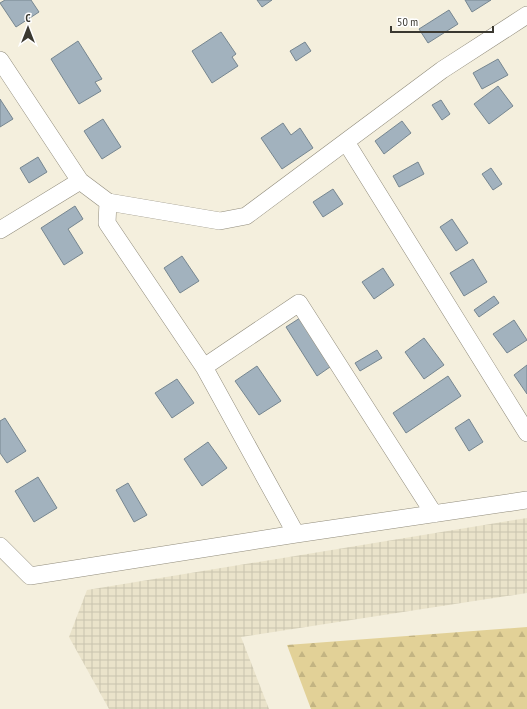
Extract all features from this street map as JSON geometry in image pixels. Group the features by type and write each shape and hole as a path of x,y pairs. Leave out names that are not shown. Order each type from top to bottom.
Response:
{"street":[{"path":"0,60 80,181 108,202 220,221 246,216 442,70 527,15"},
{"path":"346,142 527,433"},
{"path":"0,230 80,181"},
{"path":"108,202 107,223 204,367 296,534"},
{"path":"204,367 299,303 434,514"},
{"path":"0,546 30,576 296,534 527,500"}],"shaded area":[{"path":"527,518 527,593 241,637 269,709 109,709 69,637 87,590"}],"green space":[{"path":"527,627 527,709 311,709 287,645"}],"building":[{"path":"5,0 31,0 39,12 16,27 0,3"},
{"path":"257,0 272,0 262,7"},
{"path":"465,0 491,0 472,12"},
{"path":"449,10 458,24 428,43 419,29"},
{"path":"221,32 236,54 232,57 238,66 212,83 192,51"},
{"path":"78,41 102,79 95,82 101,91 79,104 51,59"},
{"path":"305,42 311,51 296,61 290,51"},
{"path":"498,59 508,75 482,89 473,73"},
{"path":"498,86 513,106 489,124 474,104"},
{"path":"0,99 13,119 0,127"},
{"path":"441,100 450,114 442,120 432,105"},
{"path":"103,119 121,147 102,159 84,131"},
{"path":"402,121 411,133 384,154 375,141"},
{"path":"283,123 291,135 300,128 313,148 282,169 261,138"},
{"path":"38,157 47,172 29,183 20,168"},
{"path":"418,162 424,174 399,187 393,176"},
{"path":"491,168 502,184 493,190 482,174"},
{"path":"333,189 343,204 323,217 313,202"},
{"path":"75,206 83,219 68,229 83,253 64,265 41,228"},
{"path":"452,219 468,243 456,251 440,227"},
{"path":"182,256 199,281 180,293 164,268"},
{"path":"473,259 487,282 464,296 450,273"},
{"path":"383,268 394,285 374,299 362,282"},
{"path":"494,296 499,303 479,317 474,310"},
{"path":"300,318 330,367 317,376 286,327"},
{"path":"514,320 527,340 507,353 493,334"},
{"path":"424,338 444,365 424,379 405,352"},
{"path":"377,350 382,358 360,371 355,363"},
{"path":"527,365 527,394 514,375"},
{"path":"257,366 281,401 259,415 235,381"},
{"path":"448,376 461,396 406,433 393,413"},
{"path":"177,379 194,403 172,418 155,393"},
{"path":"5,418 26,451 7,463 0,453 0,421"},
{"path":"469,419 483,442 469,451 455,428"},
{"path":"208,442 227,468 202,486 184,459"},
{"path":"38,477 57,508 34,522 15,491"},
{"path":"128,483 147,515 134,522 116,490"}]}
